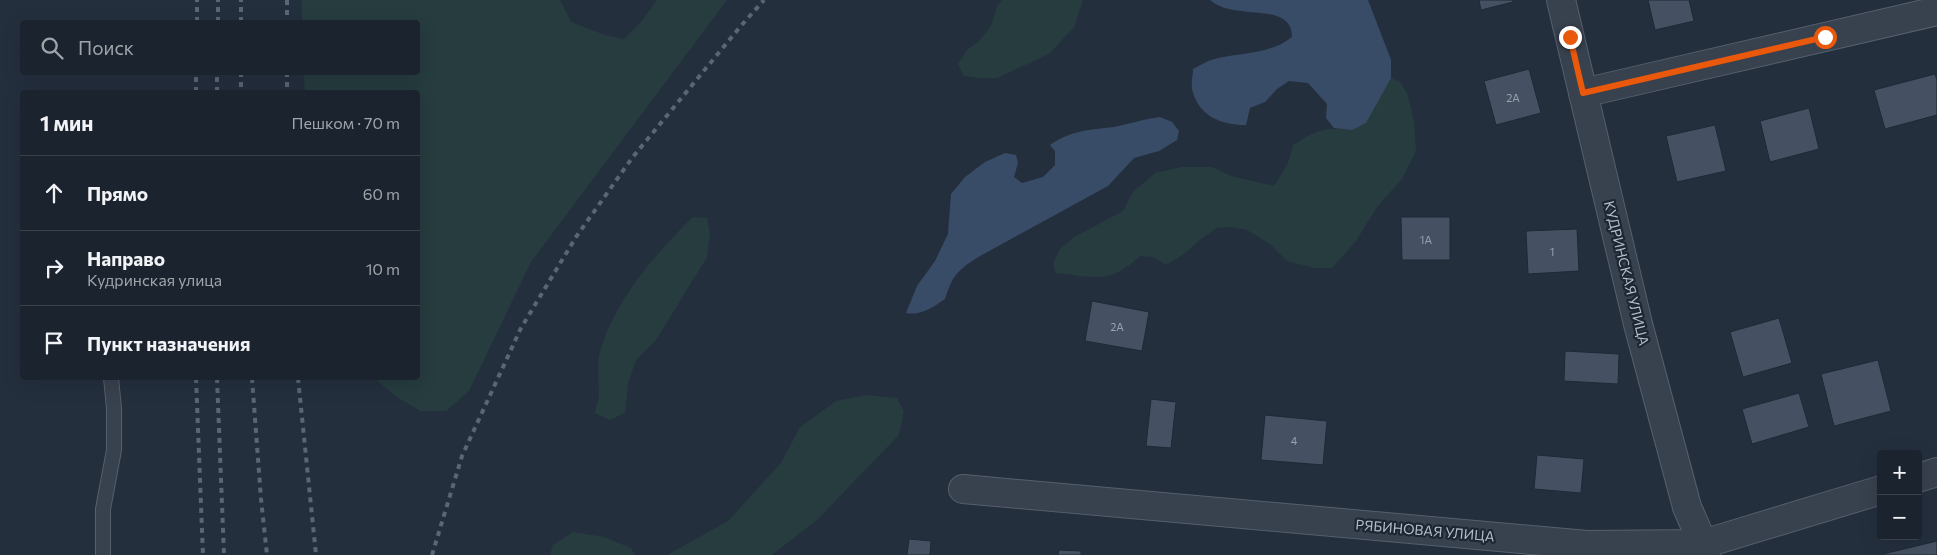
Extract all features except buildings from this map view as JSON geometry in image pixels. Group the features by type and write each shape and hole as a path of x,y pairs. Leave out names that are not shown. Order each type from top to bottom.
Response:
{"street":[{"name":"КУДРИНСКАЯ УЛИЦА","path":"1561,0 1640,331 1687,507 1705,549"},
{"path":"1583,93 1937,11"},
{"path":"1922,477 1937,472"},
{"name":"РЯБИНОВАЯ УЛИЦА","path":"963,489 1587,545 1705,549 1877,491"}],"lane":[{"path":"103,555 103,509 114,450 114,408 111,380"}],"green space":[{"path":"302,0 560,0 571,22 605,35 624,39 641,22 657,0 727,0 531,262 469,391 446,411 421,411 398,398 376,380 420,380 420,90 305,90 304,75 420,75 420,20 302,20"},
{"path":"1002,0 1083,0 1074,27 1049,54 997,78 964,76 958,64 967,50 979,41 991,26 997,6"},
{"path":"1391,78 1400,82 1408,95 1414,122 1416,151 1402,179 1377,207 1356,241 1332,268 1315,268 1287,261 1270,244 1247,230 1231,227 1217,228 1184,254 1166,265 1153,257 1140,256 1119,271 1101,277 1056,273 1053,264 1059,250 1074,237 1123,211 1133,192 1155,173 1182,167 1212,167 1231,176 1274,186 1288,163 1293,145 1308,136 1327,129 1352,130 1379,99"},
{"path":"693,217 707,218 710,233 707,257 656,340 636,360 628,383 625,413 610,420 595,413 599,396 599,356 605,336 624,298 637,280 664,247"},
{"path":"866,395 897,398 904,411 899,435 818,519 772,555 667,555 728,521 781,463 800,427 836,401"},
{"path":"573,532 604,537 631,548 635,555 550,555 553,545"}],"water":[{"path":"1210,0 1368,0 1391,60 1391,78 1366,123 1352,130 1334,128 1326,118 1327,104 1308,83 1289,81 1277,89 1265,102 1250,108 1246,125 1220,121 1205,112 1199,106 1192,89 1193,69 1221,57 1263,51 1292,37 1289,26 1283,19 1272,15 1233,10 1220,6"},
{"path":"1160,117 1172,122 1179,131 1177,140 1159,151 1134,158 1108,186 980,256 961,269 954,278 945,299 936,305 922,312 906,313 917,286 935,261 948,234 951,194 965,177 985,162 1005,153 1016,155 1018,163 1014,177 1022,183 1043,177 1055,165 1055,151 1050,145 1058,140 1081,132"}],"railway":[{"path":"197,0 197,20"},
{"path":"218,0 218,20"},
{"path":"241,0 241,20"},
{"path":"287,0 287,20"},
{"path":"432,555 462,456 521,328 576,237 632,158 764,0"},
{"path":"196,75 196,90"},
{"path":"217,75 217,90"},
{"path":"241,75 241,90"},
{"path":"287,75 287,90"},
{"path":"196,380 203,555"},
{"path":"217,380 224,555"},
{"path":"252,380 267,555"},
{"path":"298,380 316,555"}],"route":[{"path":"1570,37 1583,93 1825,37"}]}
